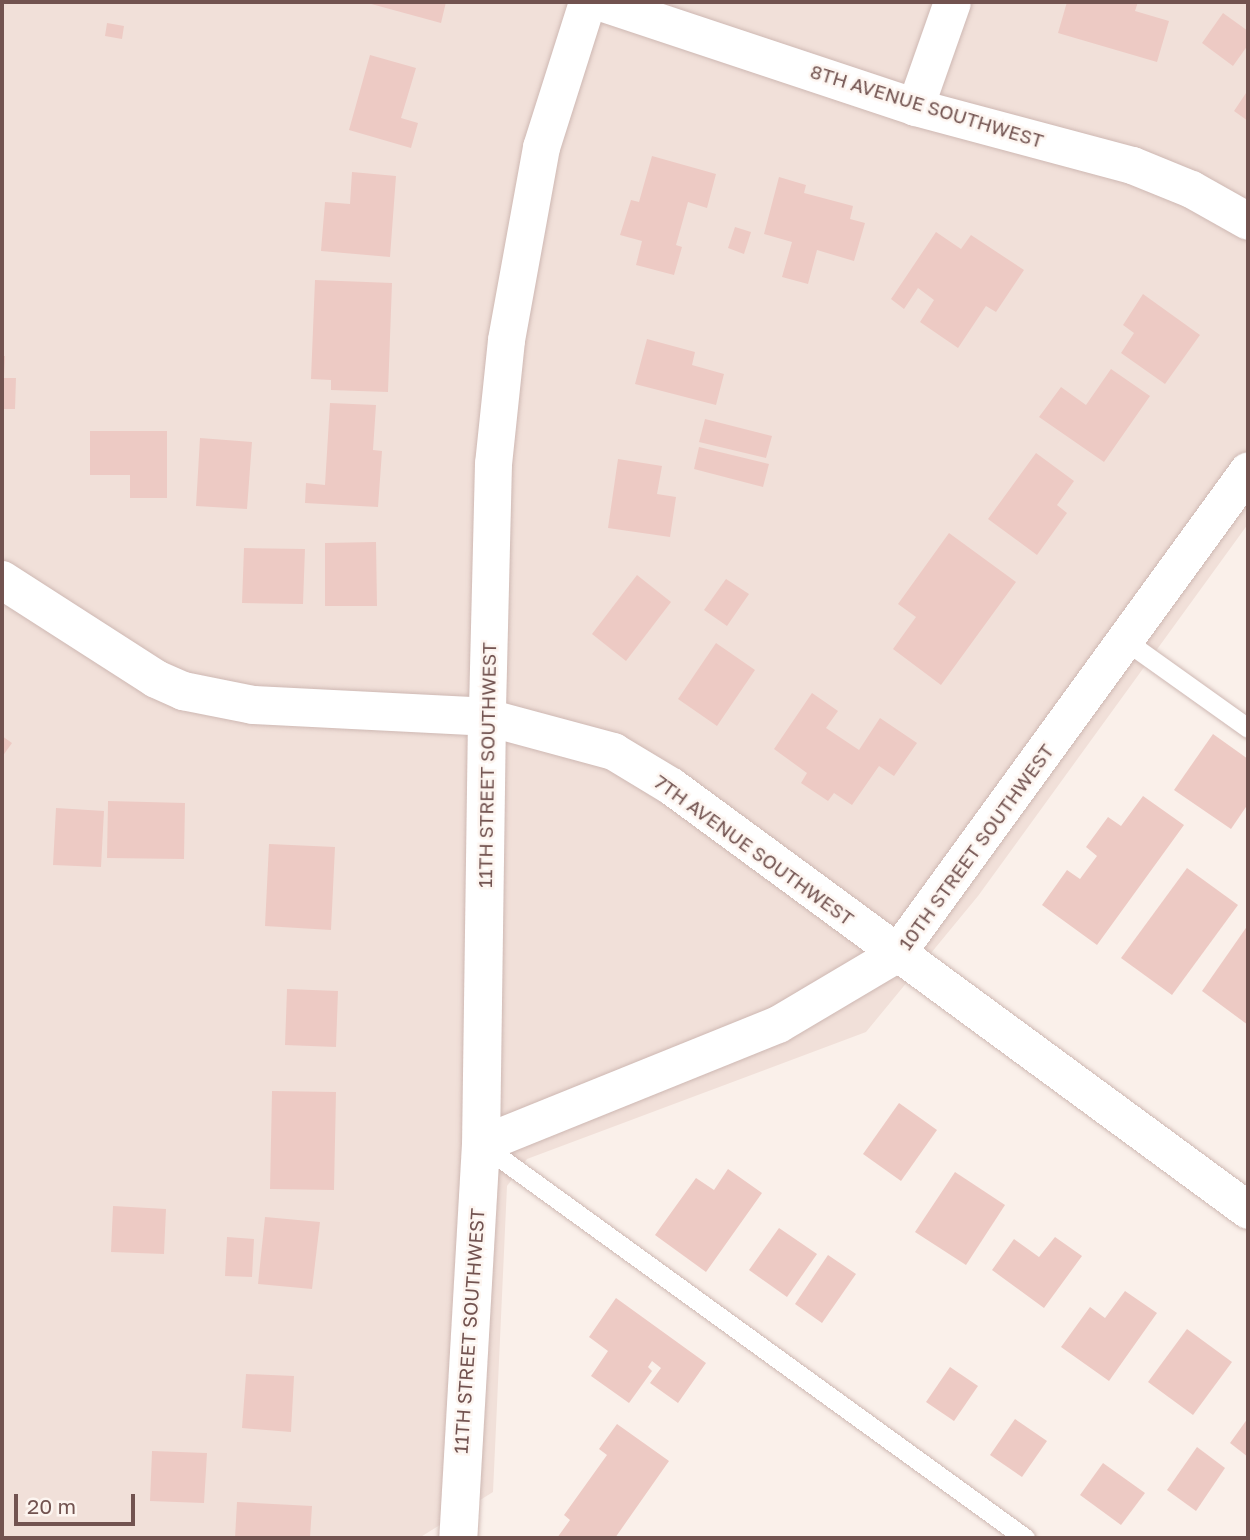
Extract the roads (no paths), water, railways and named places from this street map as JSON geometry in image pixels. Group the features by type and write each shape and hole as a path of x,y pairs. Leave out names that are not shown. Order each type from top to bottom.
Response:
{"street":[{"name":"11TH STREET SOUTHWEST","path":"458,1538 481,1144 493,464 506,340 541,147 587,2"},
{"name":"8TH AVENUE SOUTHWEST","path":"600,2 915,107 1132,165 1191,189 1248,221"},
{"path":"915,107 952,2"},
{"name":"10TH STREET SOUTHWEST","path":"481,1144 778,1024 896,954 1248,470"},
{"name":"7TH AVENUE SOUTHWEST","path":"2,580 156,680 183,691 253,705 487,717 613,751 671,786 896,954 1248,1210"}],"lane":[{"path":"1126,641 1248,728"},
{"path":"481,1144 1025,1538"}]}
